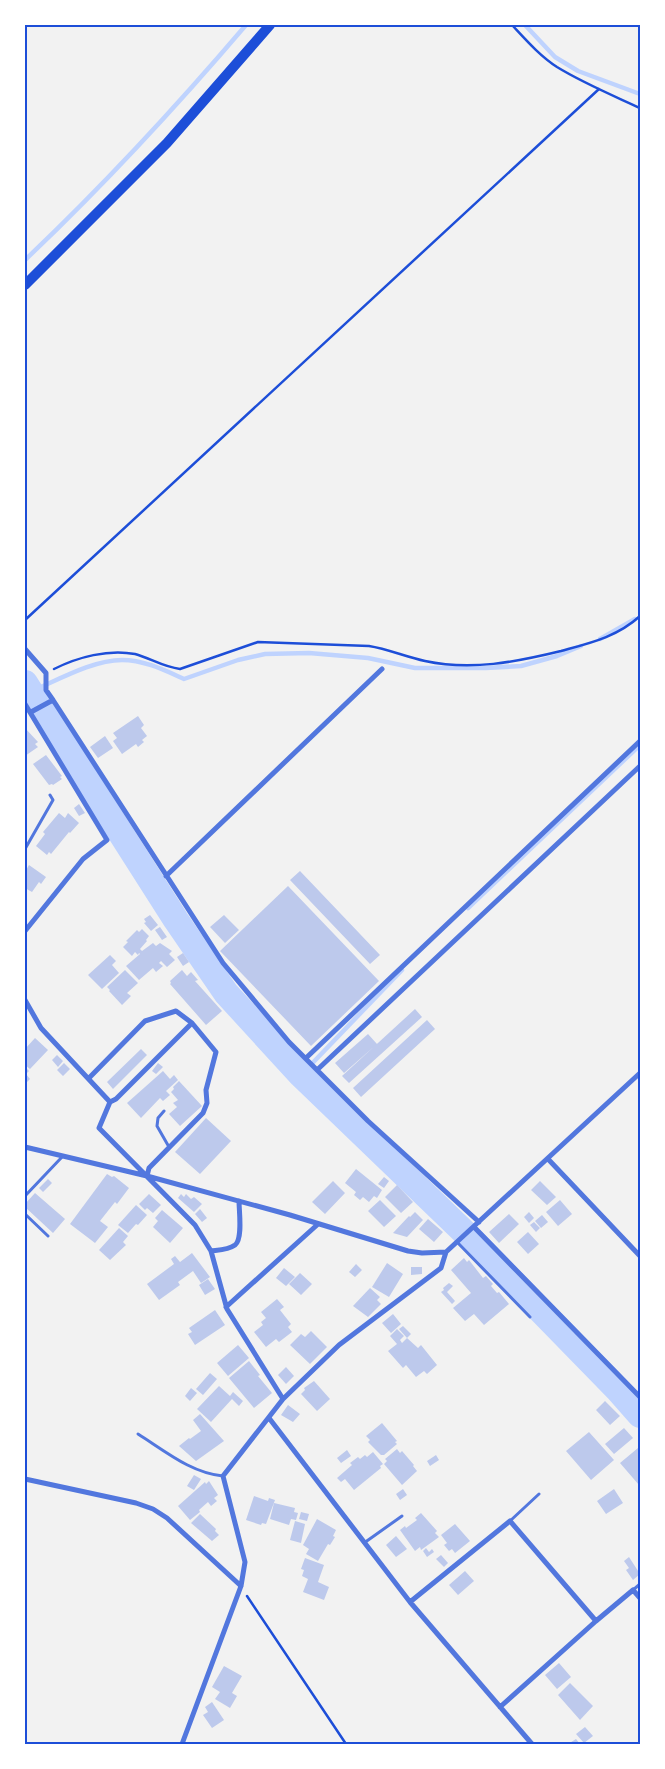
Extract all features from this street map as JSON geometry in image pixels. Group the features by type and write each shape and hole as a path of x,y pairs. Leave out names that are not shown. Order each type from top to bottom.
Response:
{"main road":[{"path":"25,285 167,143 270,25"}],"street":[{"path":"25,649 46,673 46,690 223,963 289,1042 368,1121 479,1222"},
{"path":"166,876 382,669"},
{"path":"31,712 53,700"},
{"path":"25,704 107,840 83,859 25,931"},
{"path":"306,1058 640,742"},
{"path":"318,1070 640,766"},
{"path":"25,1000 41,1028 110,1102"},
{"path":"89,1078 145,1021 176,1011 192,1023 216,1052 206,1090 207,1103 204,1113 149,1168 146,1176"},
{"path":"192,1023 116,1099 110,1102 99,1128 195,1225 211,1251 226,1308 282,1399"},
{"path":"182,1744 241,1586 245,1562 223,1476 282,1399 339,1345 440,1268 446,1252 640,1073"},
{"path":"25,1147 239,1201 408,1251 422,1253 446,1252"},
{"path":"548,1159 640,1256"},
{"path":"211,1251 236,1244 240,1238 239,1201"},
{"path":"226,1308 318,1225"},
{"path":"474,1226 640,1397"},
{"path":"269,1418 410,1602 532,1744"},
{"path":"25,1479 136,1503 153,1509 167,1518 241,1586"},
{"path":"410,1602 510,1521 596,1621"},
{"path":"500,1707 633,1590 640,1598"}],"lane":[{"path":"25,848 53,800 50,795"},
{"path":"164,1111 158,1118 157,1126 169,1148"},
{"path":"25,1196 62,1156"},
{"path":"25,1214 48,1236"},
{"path":"457,1242 530,1317"},
{"path":"138,1434 192,1468 209,1474 223,1476"},
{"path":"510,1521 539,1494"},
{"path":"364,1543 402,1516"},
{"path":"633,1590 640,1584"}],"path":[{"path":"512,25 530,44 556,66 599,90 640,108"},
{"path":"25,620 599,90"},
{"path":"46,673 76,659 109,653 134,654 170,668 180,669 258,642 369,646 385,648 425,661 460,665 494,665 520,661 610,637 622,631 640,616"},
{"path":"241,1586 346,1744"}],"building":[{"path":"138,716 144,725 141,728 147,736 138,747 136,744 122,754 113,741 117,738 113,733"},
{"path":"25,728 38,742 35,744 38,747 25,756"},
{"path":"105,736 113,748 98,758 90,747"},
{"path":"46,755 62,776 60,777 62,779 53,785 49,785 33,764"},
{"path":"79,804 85,813 79,816 74,808"},
{"path":"59,813 65,818 68,813 79,823 51,854 49,852 47,855 36,846 45,834 43,832"},
{"path":"29,865 46,877 41,884 39,882 32,892 25,888 25,872"},
{"path":"300,871 380,955 370,964 290,880"},
{"path":"288,886 379,981 311,1046 220,951"},
{"path":"150,915 158,925 151,931 144,923 146,922 144,919"},
{"path":"224,915 239,930 225,943 210,927"},
{"path":"160,927 167,937 162,940 155,930"},
{"path":"142,929 149,936 140,949 142,951 153,943 156,946 160,943 172,951 169,954 175,960 167,967 161,961 159,963 163,966 156,972 153,968 139,980 126,966 140,954 138,955 135,952 132,956 123,947 137,930 139,932"},
{"path":"183,953 189,962 183,966 177,957"},
{"path":"110,955 116,961 112,965 119,973 102,989 88,975"},
{"path":"125,970 138,983 127,993 131,996 122,1005 107,987"},
{"path":"182,970 187,976 191,972 198,980 195,981 222,1011 206,1025 170,984 170,981"},
{"path":"415,1009 422,1017 349,1083 342,1076"},
{"path":"427,1020 435,1029 361,1097 353,1088"},
{"path":"368,1034 377,1044 344,1073 335,1063"},
{"path":"35,1038 48,1050 30,1069 25,1065 25,1049"},
{"path":"141,1049 147,1055 113,1089 107,1082"},
{"path":"57,1055 63,1061 58,1067 52,1060"},
{"path":"64,1063 70,1069 63,1076 57,1070"},
{"path":"158,1063 163,1067 156,1074 152,1071"},
{"path":"25,1067 29,1071 26,1074 30,1079 25,1084"},
{"path":"163,1071 170,1079 174,1075 178,1080 166,1091 170,1095 163,1101 160,1098 141,1118 127,1103"},
{"path":"179,1081 202,1106 180,1126 169,1114 177,1107 173,1103 178,1100 171,1092"},
{"path":"206,1118 231,1141 200,1174 175,1152"},
{"path":"356,1169 382,1190 377,1198 374,1196 369,1202 363,1197 360,1200 354,1195 356,1192 345,1183"},
{"path":"107,1174 112,1177 114,1176 129,1188 117,1204 115,1202 100,1221 108,1227 95,1243 70,1224"},
{"path":"384,1177 389,1181 384,1188 378,1184"},
{"path":"48,1179 52,1183 43,1192 39,1188"},
{"path":"333,1181 345,1193 325,1214 312,1202"},
{"path":"540,1181 556,1197 547,1205 531,1190"},
{"path":"397,1185 413,1202 401,1213 385,1197"},
{"path":"35,1193 65,1219 53,1233 25,1207 25,1204"},
{"path":"149,1194 161,1205 153,1213 147,1208 145,1210 139,1204"},
{"path":"181,1194 184,1197 186,1194 191,1199 194,1197 202,1204 194,1212 178,1198"},
{"path":"380,1200 396,1216 384,1227 368,1211"},
{"path":"560,1200 572,1214 558,1226 546,1212"},
{"path":"136,1205 147,1215 128,1233 118,1225"},
{"path":"200,1209 207,1218 202,1222 195,1214"},
{"path":"162,1210 183,1228 170,1243 153,1227 158,1221 155,1218"},
{"path":"415,1212 423,1220 407,1237 393,1233 409,1216"},
{"path":"529,1212 534,1218 529,1223 524,1217"},
{"path":"509,1214 519,1224 499,1243 489,1232"},
{"path":"542,1215 548,1222 541,1228 535,1221"},
{"path":"428,1219 443,1232 434,1242 419,1229"},
{"path":"534,1222 540,1228 536,1232 530,1225"},
{"path":"119,1228 128,1236 123,1242 126,1245 110,1260 99,1250"},
{"path":"528,1232 539,1244 528,1254 517,1242"},
{"path":"192,1253 210,1277 201,1283 193,1271 178,1282 180,1285 159,1300 147,1284 174,1264 171,1259 175,1256 180,1262"},
{"path":"464,1258 467,1262 469,1260 483,1278 486,1276 493,1284 491,1286 509,1304 484,1325 474,1314 465,1321 453,1308 471,1293 451,1270"},
{"path":"387,1263 403,1274 389,1297 372,1287"},
{"path":"356,1264 362,1270 355,1277 349,1272"},
{"path":"411,1267 422,1267 422,1274 411,1275"},
{"path":"284,1268 295,1277 286,1286 276,1278"},
{"path":"300,1273 312,1284 301,1295 289,1284"},
{"path":"208,1279 215,1289 205,1295 199,1285"},
{"path":"449,1283 453,1286 447,1292 455,1301 452,1304 441,1292"},
{"path":"370,1288 380,1297 377,1300 381,1304 368,1317 353,1306"},
{"path":"277,1299 284,1307 280,1310 291,1324 288,1327 292,1332 279,1342 276,1339 266,1347 254,1332 263,1325 261,1322 266,1318 261,1312"},
{"path":"215,1310 225,1325 195,1345 188,1334 192,1332 189,1328"},
{"path":"393,1314 401,1324 391,1333 382,1323"},
{"path":"403,1326 411,1334 407,1338 399,1329"},
{"path":"397,1329 404,1336 400,1340 402,1343 407,1338 418,1348 421,1345 437,1365 427,1374 424,1371 416,1377 406,1365 403,1368 388,1351 397,1344 390,1336"},
{"path":"311,1331 327,1347 310,1364 290,1345 301,1334 305,1337"},
{"path":"238,1345 249,1358 228,1376 217,1363"},
{"path":"249,1361 272,1393 254,1408 229,1378"},
{"path":"286,1367 294,1376 286,1384 278,1375"},
{"path":"210,1373 217,1379 203,1395 196,1389"},
{"path":"314,1381 330,1399 317,1411 301,1394 305,1390 304,1388"},
{"path":"219,1386 230,1396 233,1392 243,1401 239,1406 232,1399 211,1422 197,1409"},
{"path":"191,1388 197,1393 190,1401 185,1396"},
{"path":"605,1401 620,1416 610,1425 596,1410"},
{"path":"288,1405 300,1414 293,1422 281,1415"},
{"path":"200,1414 224,1441 196,1461 179,1446 201,1431 193,1420"},
{"path":"382,1423 397,1441 395,1442 397,1444 384,1455 381,1455 368,1442 370,1440 366,1436"},
{"path":"624,1428 633,1438 614,1454 605,1444"},
{"path":"589,1432 614,1460 591,1480 566,1451"},
{"path":"638,1448 640,1450 639,1485 620,1463"},
{"path":"397,1449 400,1453 402,1451 417,1471 402,1485 384,1464 387,1461 385,1459"},
{"path":"347,1450 351,1456 341,1463 337,1458"},
{"path":"373,1452 383,1464 380,1466 381,1468 354,1490 345,1479 341,1482 337,1478 358,1457 360,1459 365,1455 367,1457"},
{"path":"436,1455 439,1460 430,1466 427,1461"},
{"path":"194,1475 201,1479 194,1490 187,1486"},
{"path":"209,1481 218,1495 214,1498 217,1501 211,1506 208,1502 190,1520 178,1506 205,1482 206,1484"},
{"path":"403,1489 407,1495 400,1500 396,1494"},
{"path":"614,1489 623,1503 606,1514 597,1501"},
{"path":"254,1496 268,1501 269,1498 275,1500 266,1524 262,1523 261,1525 246,1520"},
{"path":"274,1503 295,1508 294,1512 298,1513 296,1520 291,1519 289,1525 270,1519"},
{"path":"301,1512 309,1514 307,1521 299,1519"},
{"path":"421,1513 437,1531 435,1533 439,1537 421,1550 420,1547 415,1551 400,1530 417,1520 415,1518"},
{"path":"200,1514 216,1529 215,1531 219,1535 212,1541 191,1523"},
{"path":"317,1519 336,1530 333,1536 335,1537 330,1545 328,1544 318,1561 306,1554 309,1549 303,1545"},
{"path":"295,1521 305,1524 301,1543 290,1540"},
{"path":"455,1524 470,1541 455,1553 452,1549 449,1551 444,1545 447,1543 441,1535"},
{"path":"396,1536 407,1549 396,1557 386,1545"},
{"path":"426,1548 429,1552 432,1549 434,1552 427,1557 423,1551"},
{"path":"441,1555 448,1563 444,1567 436,1559"},
{"path":"629,1557 640,1574 633,1580 626,1570 629,1568 624,1561"},
{"path":"305,1558 324,1565 318,1582 329,1587 324,1600 303,1592 308,1579 302,1576 304,1570 301,1569"},
{"path":"465,1571 474,1581 458,1595 449,1585"},
{"path":"559,1663 571,1677 557,1689 545,1675"},
{"path":"224,1666 242,1676 232,1693 237,1696 230,1708 215,1699 220,1692 212,1687"},
{"path":"570,1683 593,1706 580,1720 558,1695"},
{"path":"212,1702 224,1720 212,1728 203,1715 208,1712 205,1707"},
{"path":"585,1727 593,1736 584,1743 576,1734"},
{"path":"576,1739 580,1744 568,1744"}],"waterway":[{"path":"25,260 83,204 138,146 246,25"},
{"path":"525,25 555,57 578,71 640,94"},
{"path":"600,639 635,619"},
{"path":"32,691 99,663 122,660 146,664 184,679 238,660 265,654 309,653 368,658 415,668 486,668 521,666 557,656 581,646"},
{"path":"25,683 176,920 226,993 301,1075 463,1231 640,1415"},
{"path":"468,908 640,745"},
{"path":"301,1075 402,970"}]}
